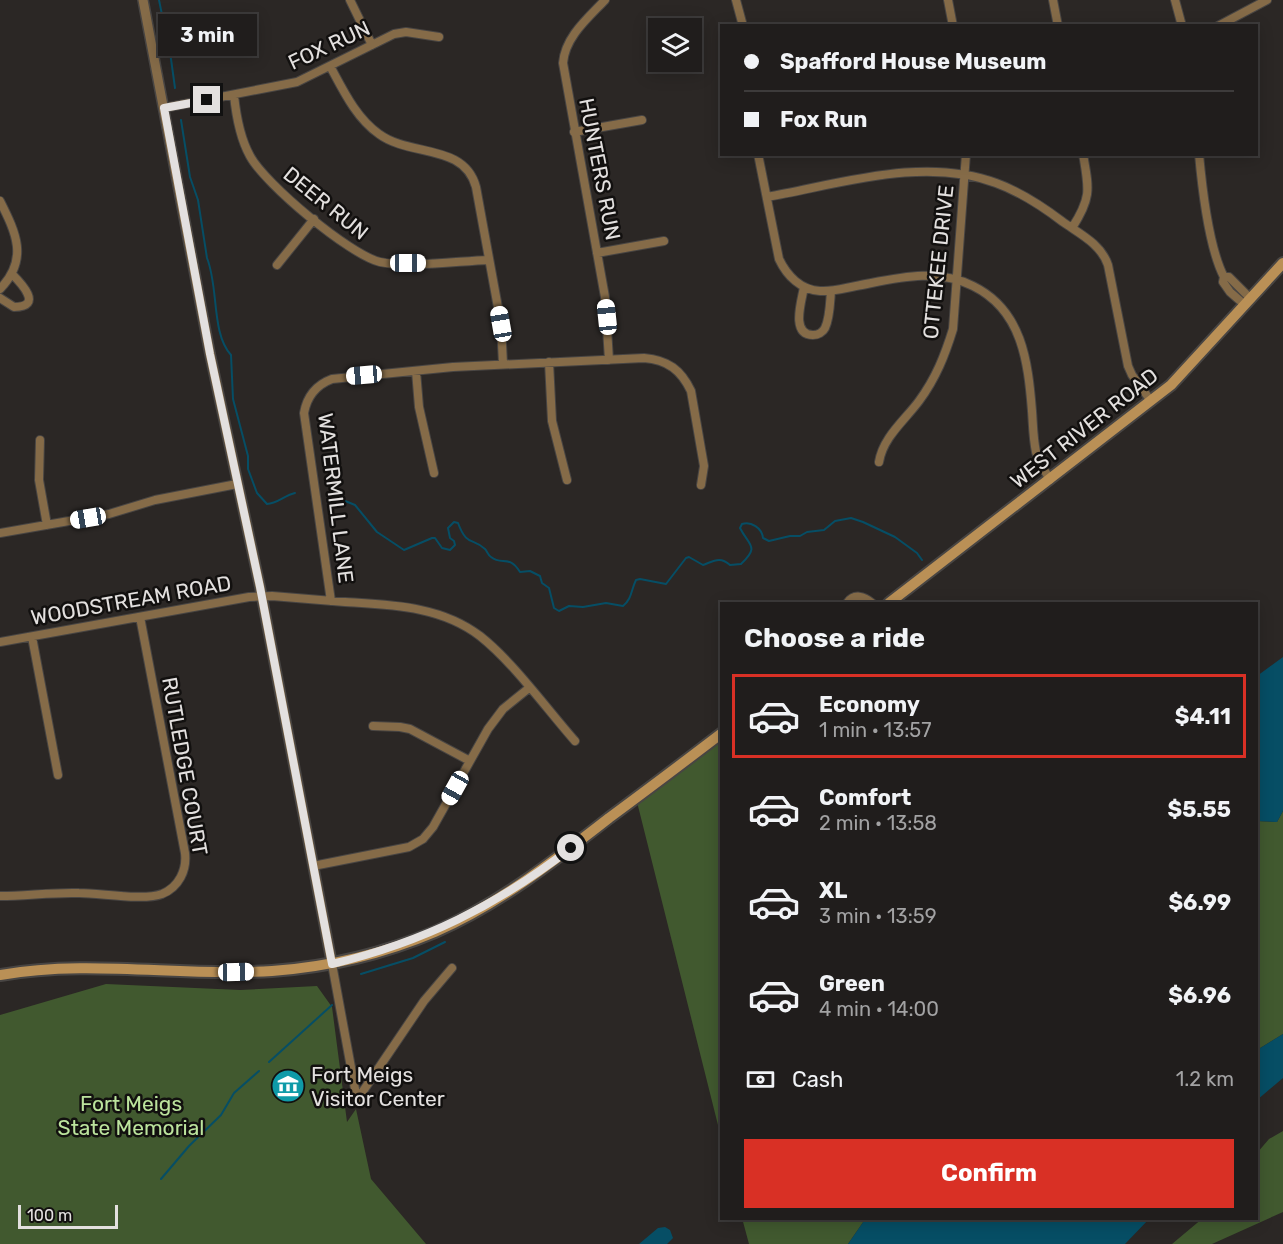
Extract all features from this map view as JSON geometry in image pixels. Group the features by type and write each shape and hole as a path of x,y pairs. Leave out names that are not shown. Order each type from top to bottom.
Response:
{"main road":[{"name":"WEST RIVER ROAD","path":"891,602 1171,385 1283,263"},
{"path":"0,975 62,969 271,971 332,964 387,950 420,938 494,901 554,861 720,735"}],"street":[{"path":"143,0 210,354 261,596 357,1100 424,1001 452,968"},
{"path":"350,0 372,45"},
{"name":"HUNTERS RUN","path":"605,0 571,39 564,52 564,73 605,297 609,360"},
{"path":"736,0 742,24"},
{"path":"948,0 953,24"},
{"path":"1053,0 1058,24"},
{"path":"1175,0 1181,24"},
{"path":"1222,24 1267,0"},
{"name":"FOX RUN","path":"164,108 297,82 400,33 439,37"},
{"path":"330,66 356,110 377,133 403,147 449,156 466,168 474,182 489,260 501,324 503,364"},
{"name":"DEER RUN","path":"234,95 244,142 258,168 275,187 358,253 388,263 489,260"},
{"path":"574,132 642,120"},
{"path":"758,156 782,264 791,277 804,287 831,291 916,276 941,276 974,286 994,300 1007,314 1019,335 1028,369 1036,450 1050,480"},
{"name":"OTTEKEE DRIVE","path":"879,462 885,444 919,402 940,368 953,329 966,156"},
{"path":"1071,228 1083,209 1088,194 1083,156"},
{"path":"1199,156 1204,195 1219,268 1224,277 1229,277 1248,302"},
{"path":"767,197 910,172 930,171 965,174 1014,190 1045,208 1097,247 1106,260 1128,366 1151,401"},
{"path":"0,201 15,230 17,243 16,265 0,289"},
{"path":"277,265 314,219"},
{"path":"597,253 664,241"},
{"path":"0,298 14,307 27,303 29,295 27,290 12,274"},
{"path":"804,287 800,325 805,333 812,335 818,334 825,328 831,291"},
{"name":"WATERMILL LANE","path":"331,601 305,423 306,403 315,390 332,379 503,364 644,358 659,360 674,367 687,382 691,391 704,466 701,485"},
{"path":"549,362 552,422 567,480"},
{"path":"416,371 421,417 434,473"},
{"path":"40,441 39,480 47,525"},
{"path":"0,533 109,514 155,500 237,484"},
{"name":"WOODSTREAM ROAD","path":"0,642 261,596 407,607 437,613 451,619 490,644 575,741"},
{"path":"848,602 858,596 870,602"},
{"name":"RUTLEDGE COURT","path":"0,896 81,892 152,896 171,889 183,873 185,853 140,617"},
{"path":"32,637 58,775"},
{"path":"313,866 399,850 419,843 433,827 497,717 529,688"},
{"path":"373,726 410,729 470,761"}],"green space":[{"path":"720,734 720,1133 636,798"},
{"path":"1283,811 1283,1034 1258,1049 1258,821 1277,822"},
{"name":"Fort Meigs State Memorial","path":"106,984 240,990 317,986 332,1007 347,1122 356,1109 371,1179 426,1244 0,1244 0,1015"},
{"path":"1283,1131 1283,1212 1212,1244 1172,1244 1201,1220 1258,1220 1258,1152 1269,1139"},
{"path":"743,1220 865,1220 848,1244 749,1244"}],"water":[{"path":"1283,657 1283,811 1277,822 1258,821 1258,675"},
{"path":"1283,1034 1283,1078 1258,1099 1258,1049"},
{"path":"865,1220 1148,1220 1125,1244 848,1244"},
{"path":"665,1227 670,1230 673,1238 667,1244 639,1244 658,1228"}],"waterway":[{"path":"159,0 175,88"},
{"path":"181,120 190,177 198,200 211,270 220,335 231,355 233,399 248,456 248,469 257,493 267,504 295,493"},
{"path":"333,496 355,505 377,532 404,550 432,538 435,538 442,548 450,550 455,545 450,538 448,528 454,522 458,523 464,536 480,545 491,557 512,563 520,572 530,571 540,576 542,583 549,588 554,608 559,611 569,606 583,607 606,603 623,606 630,597 636,580 666,584 689,557 703,565 720,560 730,565 741,564 751,549 740,528 745,523 756,526 763,538 769,541 824,530 835,521 851,518 895,537 917,553 922,560"},
{"path":"361,974 413,958 445,942"},
{"path":"269,1062 332,1005"},
{"path":"161,1179 189,1146 221,1115 234,1093 259,1071"}],"place":[{"name":"Fort Meigs Visitor Center","path":"288,1086"}],"route":[{"path":"207,100 164,108 210,354 260,587 332,964 413,941 461,919 494,901 571,848"}]}
